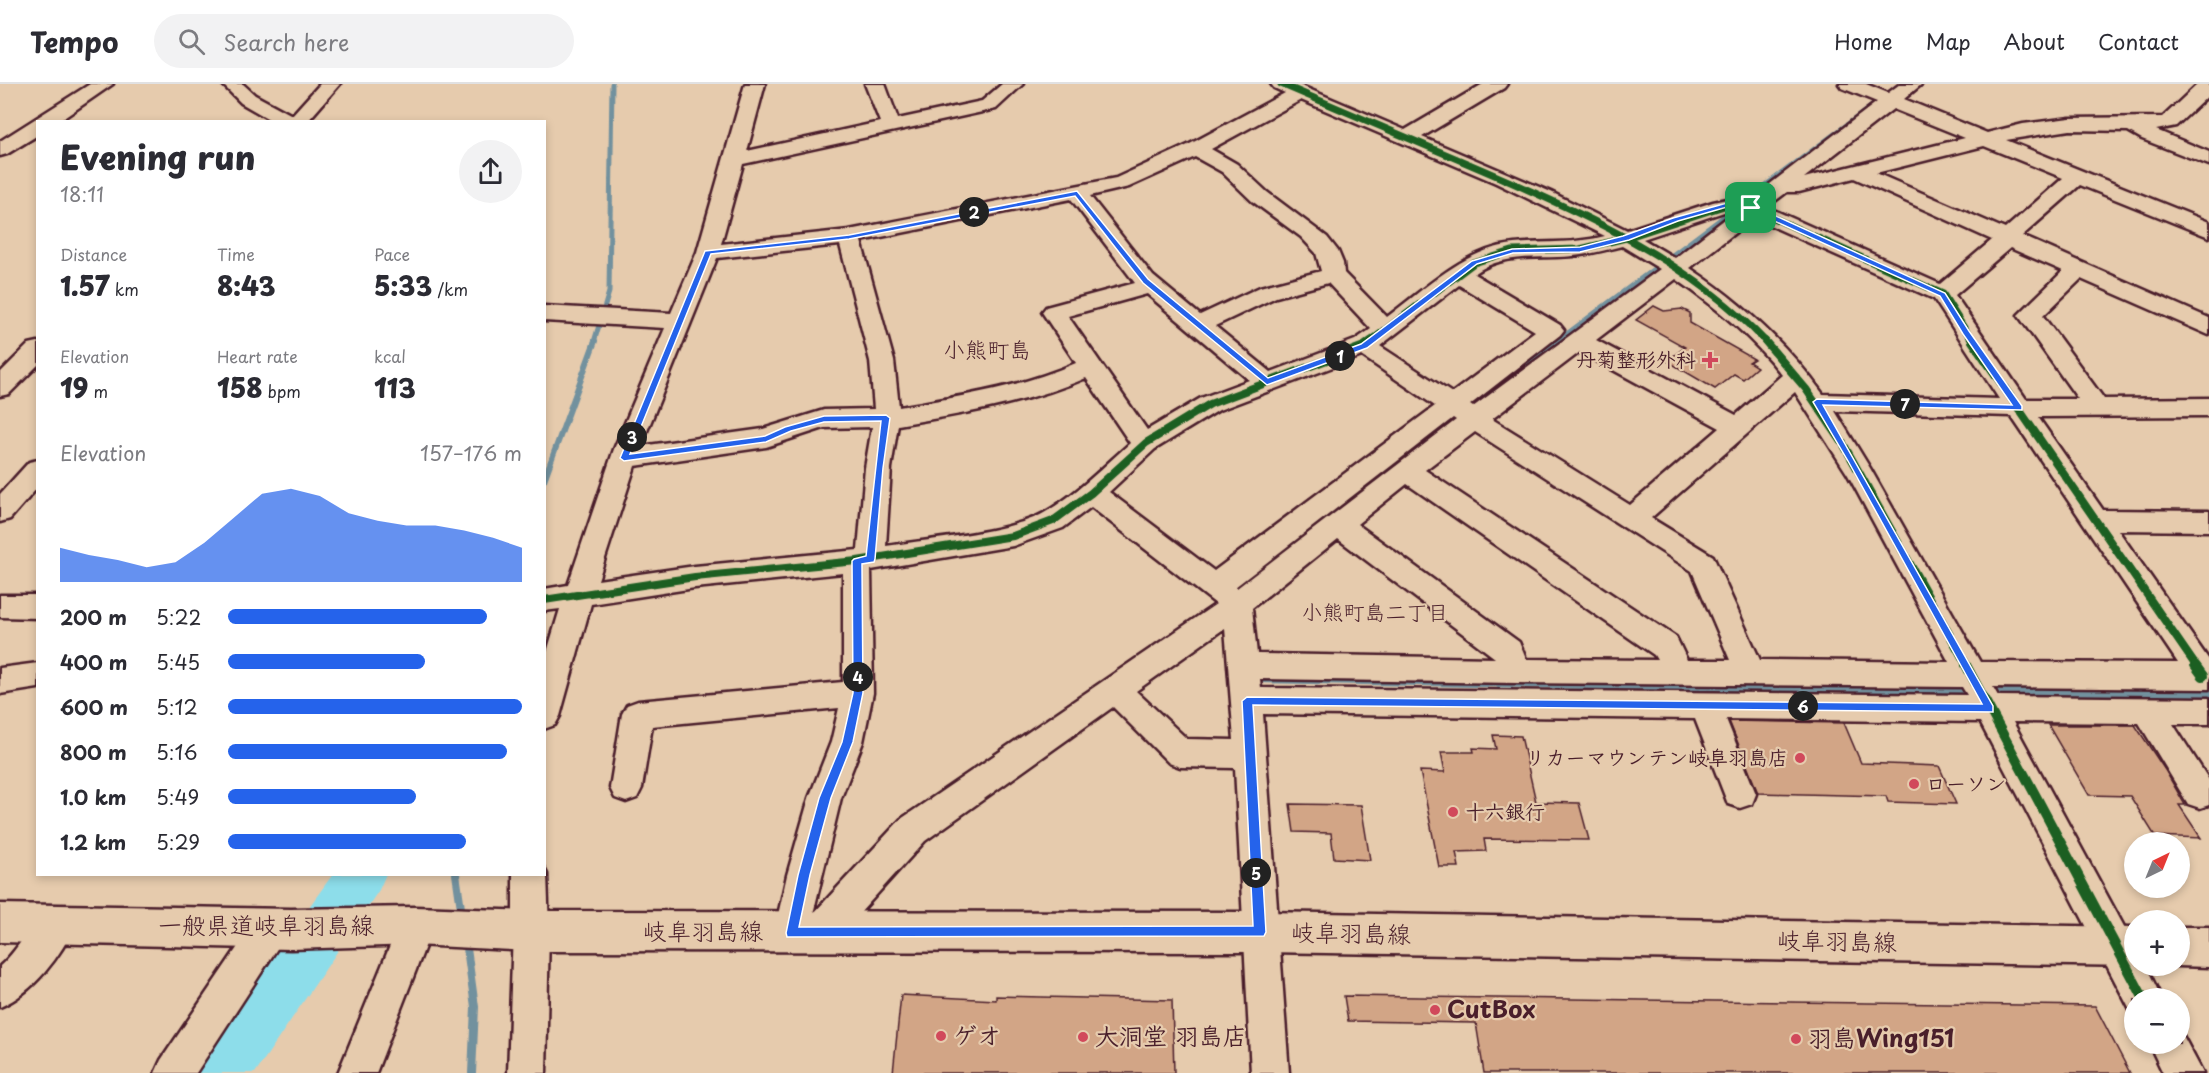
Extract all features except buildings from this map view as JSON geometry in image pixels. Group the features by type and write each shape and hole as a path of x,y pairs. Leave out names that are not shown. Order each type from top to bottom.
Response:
{"main road":[{"name":"一般県道岐阜羽島線","path":"0,923 280,929 422,926 517,930"},
{"name":"岐阜羽島線","path":"517,930 805,933 1260,932 2124,947"},
{"path":"2190,947 2209,947"}],"street":[{"path":"47,120 103,84"},
{"path":"232,84 248,99 286,120"},
{"path":"298,120 330,84"},
{"path":"546,710 579,595 624,458 708,252 755,84"},
{"path":"875,84 891,126"},
{"path":"732,160 989,105 1013,84"},
{"path":"1281,84 1527,189 1626,238 1675,269 1762,337 1817,402 2124,945"},
{"path":"1407,137 1497,84"},
{"path":"1849,84 2209,230"},
{"path":"805,933 913,830 1114,688 1226,595 1463,412 1567,337 1675,269 1911,84"},
{"path":"1779,186 1799,186 2023,130 2070,124 2134,126 2169,122 2209,84"},
{"path":"708,252 849,237 1122,183 1196,148 1301,92"},
{"path":"2134,126 2149,135 2209,159"},
{"path":"0,150 36,127"},
{"path":"1196,148 1224,164 1265,201 1291,217 1322,245 1334,263 1333,275 1386,330"},
{"path":"1857,172 2209,327"},
{"path":"1943,294 2077,177"},
{"path":"1077,193 1151,286 1200,324 1267,382"},
{"path":"546,600 695,577 864,560 1013,536 1053,521 1091,493 1146,443 1210,404 1364,346 1460,276 1474,262 1512,251 1580,249 1626,238 1727,205 1751,208 1943,294 1966,332 2095,520 2206,676"},
{"path":"805,933 819,820 848,742 858,693 864,560 886,418 882,361 849,237"},
{"path":"2078,270 2030,315 2097,407"},
{"path":"1200,324 1268,292 1333,275"},
{"path":"1460,276 1567,337 1738,427"},
{"path":"1146,443 1136,434 1054,312 1151,286"},
{"path":"546,313 680,321"},
{"path":"1364,346 1463,412 1703,564 1749,672"},
{"path":"0,388 9,369 36,351"},
{"path":"624,458 766,438 824,419 886,418 1045,386 1092,366"},
{"path":"1633,518 1797,376"},
{"path":"1817,402 2019,408 2209,407"},
{"path":"1226,595 1337,524 1355,494 1406,470 1463,412"},
{"path":"1406,470 1665,646 1678,671"},
{"path":"0,512 36,472"},
{"path":"1091,493 1226,595 1245,666 1270,1073"},
{"path":"2095,520 2209,521"},
{"path":"1337,524 1508,651 1517,671"},
{"path":"0,606 36,607"},
{"path":"1245,666 1517,671 2206,676"},
{"path":"0,681 36,672"},
{"path":"1114,688 1180,753 1250,754"},
{"path":"626,788 638,714 858,693"},
{"path":"1247,701 2209,711"},
{"path":"1705,705 1740,794"},
{"path":"2147,710 2200,794"},
{"path":"527,1073 517,930 530,876"},
{"path":"0,989 25,968 58,923"},
{"path":"357,1073 422,926"},
{"path":"174,1073 280,929"},
{"path":"2174,1054 2184,1073"}],"waterway":[{"path":"594,342 609,292 612,84"},
{"path":"1556,342 1884,97"},
{"path":"546,475 595,341"},
{"path":"1365,486 1558,341"},
{"path":"1256,679 1973,692"},
{"path":"1987,692 2209,694"},
{"path":"224,1073 361,876"},
{"path":"456,876 462,915"},
{"path":"466,941 475,1007 472,1073"}],"cycle path":[{"path":"1281,84 1503,178 1622,236 1695,282 1762,338 1806,389 1861,474 2138,988"},
{"path":"546,600 695,577 857,561 1013,536 1053,521 1091,493 1146,443 1210,404 1364,346 1474,263 1512,251 1580,249 1626,238 1727,205 1751,208 1943,294 1966,332 2203,676"}],"place":[{"name":"丹菊整形外科","path":"1710,360"},
{"name":"リカーマウンテン岐阜羽島店","path":"1800,758"},
{"name":"ローソン","path":"1914,784"},
{"name":"十六銀行","path":"1453,812"},
{"name":"CutBox","path":"1435,1010"},
{"name":"ゲオ","path":"941,1036"},
{"name":"大洞堂 羽島店","path":"1083,1037"},
{"name":"羽島Wing151","path":"1796,1039"}],"district":[{"name":"小熊町島","path":"987,350"},
{"name":"小熊町島二丁目","path":"1375,613"}],"route":[{"path":"1077,193 1145,281 1200,324 1267,382 1364,346 1460,276 1474,262 1512,251 1580,249 1626,238 1676,219 1727,205 1751,208 1943,294 1966,332 2019,408 1817,402 1852,460 1990,709 1247,701 1260,932 792,933 804,875 825,798 848,742 858,693 857,561 871,559 886,418 824,419 766,438 624,458 708,252 849,237 1077,193"}]}
